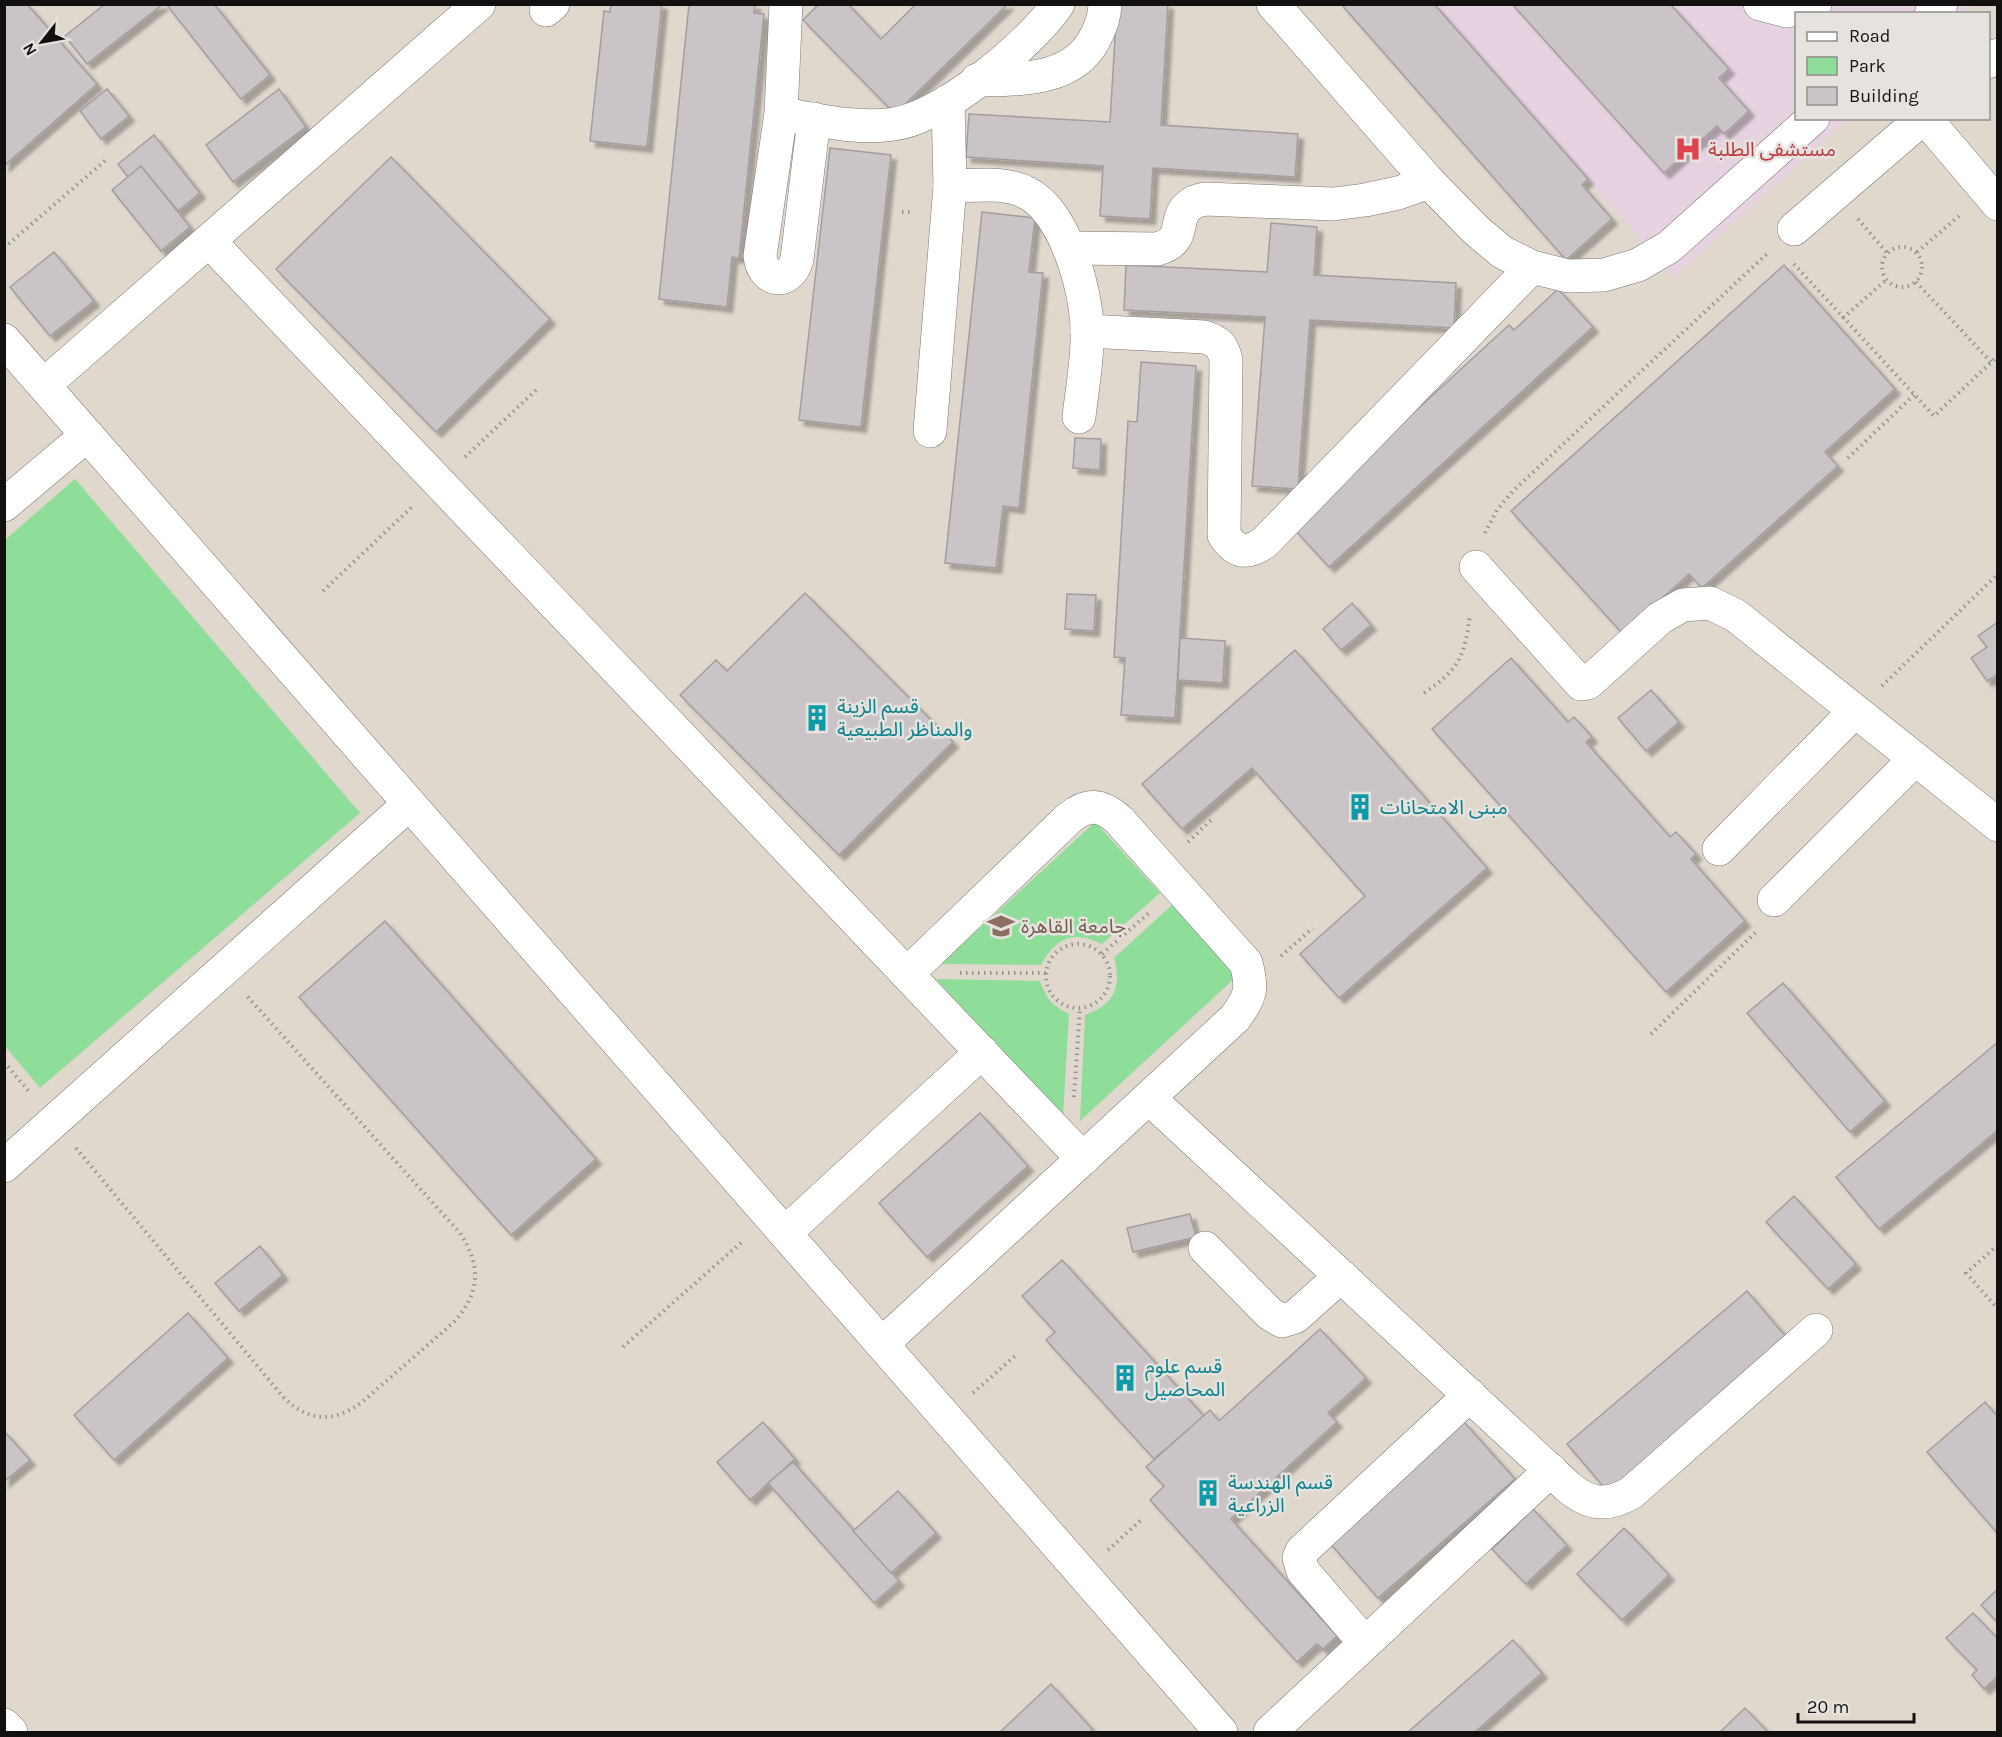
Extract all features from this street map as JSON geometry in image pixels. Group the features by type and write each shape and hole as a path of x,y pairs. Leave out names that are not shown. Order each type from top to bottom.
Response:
{"street":[{"path":"44,385 479,4"},
{"path":"786,4 781,113 762,239 799,245 814,119"},
{"path":"781,113 869,126 897,124 923,115 948,101 1027,41 1058,4"},
{"path":"977,80 1022,79 1040,76 1059,71 1077,61 1090,47 1100,29 1105,4"},
{"path":"1273,4 1429,182 1476,230 1502,252 1532,267 1568,276 1604,275 1638,265 1669,247 1811,120"},
{"path":"1760,4 1787,11 1815,4"},
{"path":"930,431 950,186 948,101"},
{"path":"1785,237 1922,120"},
{"path":"1926,120 1992,198"},
{"path":"1069,248 1157,249 1169,246 1177,237 1183,213 1192,203 1205,199 1333,204 1387,195 1429,182"},
{"path":"950,186 1004,186 1027,193 1046,207 1069,248 1081,289 1087,331 1079,417"},
{"path":"209,241 1077,1153"},
{"path":"1087,331 1204,337 1215,340 1224,349 1226,360 1224,535 1231,545 1242,551 1249,550 1265,542 1532,267"},
{"path":"4,340 1221,1732"},
{"path":"4,505 87,435"},
{"path":"1476,567 1581,684 1588,683 1660,618 1683,605 1710,603 1735,615 1998,825"},
{"path":"1719,849 1856,711"},
{"path":"1774,900 1916,759"},
{"path":"4,1166 409,804"},
{"path":"882,1344 1077,1153 1149,1098 1234,1018 1247,1002 1251,982 1246,963 1119,820 1109,811 1094,807 1080,810 907,974"},
{"path":"778,1225 982,1052"},
{"path":"1149,1098 1578,1495 1592,1501 1605,1503 1619,1500 1631,1493 1816,1330"},
{"path":"1205,1248 1270,1314 1282,1322 1295,1317 1341,1275"},
{"path":"1365,1643 1303,1571 1299,1558 1302,1551 1470,1395"},
{"path":"1270,1732 1551,1470"},
{"path":"4,1725 11,1732"}],"path":[{"path":"4,248 106,159"},
{"path":"1835,194 1887,253"},
{"path":"1917,252 1992,198"},
{"path":"1424,693 1444,680 1459,661 1467,639 1476,567 1486,531 1497,510 1513,491 1785,237 1843,318 1934,416 1998,356"},
{"path":"1902,246 1917,252 1923,267 1921,276 1916,282 1901,287 1886,280 1882,271 1882,261 1887,253 1902,246"},
{"path":"1843,318 1886,280"},
{"path":"1916,282 1991,362"},
{"path":"1848,458 1914,395"},
{"path":"1856,711 1998,573"},
{"path":"1102,954 1178,886"},
{"path":"1651,1034 1758,929 1774,900"},
{"path":"1080,944 1092,946 1102,954 1109,964 1111,977 1108,989 1101,999 1091,1006 1080,1008 1069,1007 1059,1002 1047,984 1046,973 1057,951 1080,944"},
{"path":"4,1062 284,1398 297,1410 313,1416 330,1417 347,1413 453,1323 464,1311 472,1296 475,1280 474,1263 464,1240 224,970"},
{"path":"907,974 1046,973"},
{"path":"1077,1153 1080,1008"},
{"path":"623,1347 778,1225"},
{"path":"1998,1245 1966,1273 1998,1310"},
{"path":"946,1418 1015,1356"}],"shaded area":[{"name":"جامعة القاهرة","path":"5,5 1997,5 1997,1732 5,1732"},
{"name":"مستشفى الطلبة","path":"1434,5 1973,5 1964,12 1795,12 1795,120 1847,120 1674,277"}],"green space":[{"path":"75,479 360,813 40,1088 5,1046 5,540"},
{"path":"1095,822 1160,893 1102,944 1082,937 1066,939 1053,948 1041,965 941,964"},
{"path":"1172,905 1237,976 1080,1121 1085,1015 1103,1006 1113,994 1117,978 1114,958"},
{"path":"936,979 1040,981 1050,1001 1069,1014 1063,1117"}],"building":[{"path":"4,4 27,4 97,84 4,166"},
{"path":"105,4 163,4 87,64 65,36"},
{"path":"166,4 214,4 270,75 241,99"},
{"path":"611,4 662,4 647,147 590,141 604,11 610,12"},
{"path":"689,4 755,4 754,13 764,14 739,258 732,257 727,307 659,299"},
{"path":"819,4 848,4 881,39 916,4 1008,4 895,114 803,20"},
{"path":"1117,4 1168,4 1161,125 1298,134 1295,177 1153,168 1150,219 1100,216 1103,166 966,157 969,114 1110,122"},
{"path":"1341,4 1434,4 1588,179 1582,185 1612,219 1566,260"},
{"path":"1512,4 1670,4 1729,69 1719,78 1749,111 1724,134 1717,126 1664,173"},
{"path":"107,89 129,116 101,139 80,111"},
{"path":"279,89 306,127 233,182 206,145"},
{"path":"154,135 200,193 178,211 141,166 128,177 118,164"},
{"path":"830,148 891,155 861,427 799,420"},
{"path":"391,157 550,319 436,432 276,269"},
{"path":"141,166 190,227 161,251 112,190"},
{"path":"982,212 1035,218 1029,272 1043,273 1019,508 1003,506 996,568 945,563"},
{"path":"1271,223 1317,227 1314,275 1456,283 1454,328 1310,320 1298,489 1252,486 1265,317 1124,310 1126,265 1267,272"},
{"path":"54,252 94,301 50,336 10,287"},
{"path":"1784,265 1895,389 1825,452 1838,466 1702,588 1689,574 1623,634 1511,511"},
{"path":"1558,289 1593,327 1329,567 1295,530 1327,492 1509,325 1514,330"},
{"path":"1141,362 1196,366 1175,718 1121,715 1125,658 1114,657 1128,421 1137,422"},
{"path":"1075,438 1101,439 1100,470 1073,468"},
{"name":"قسم الزينة والمناظر الطبيعية","path":"805,593 953,742 839,855 680,695 716,660 727,671"},
{"path":"1067,594 1096,595 1094,631 1065,629"},
{"path":"1352,603 1371,625 1341,650 1323,629"},
{"path":"1998,622 1998,674 1987,681 1971,658 1987,647 1978,636"},
{"path":"1180,638 1225,641 1223,683 1178,680"},
{"name":"مبنى الامتحانات","path":"1295,650 1487,868 1339,998 1300,954 1365,896 1252,768 1182,829 1142,784"},
{"path":"1511,658 1568,722 1574,717 1592,737 1586,742 1670,837 1676,832 1696,854 1691,859 1745,921 1666,992 1432,729"},
{"path":"1651,690 1679,722 1646,751 1618,718"},
{"path":"385,921 596,1159 511,1235 299,997"},
{"path":"1783,983 1885,1101 1850,1132 1747,1013"},
{"path":"1998,1042 1998,1130 1879,1229 1836,1177"},
{"path":"980,1113 1028,1166 927,1257 879,1203"},
{"path":"1794,1196 1856,1264 1828,1289 1766,1222"},
{"path":"1190,1214 1196,1237 1133,1252 1127,1228"},
{"path":"260,1246 283,1275 239,1311 215,1283"},
{"name":"قسم علوم المحاصيل","path":"1062,1260 1204,1416 1154,1459 1046,1340 1055,1332 1022,1296"},
{"path":"1747,1291 1788,1339 1609,1493 1567,1444"},
{"path":"188,1313 228,1358 114,1460 74,1415"},
{"name":"قسم الهندسة الزراعية","path":"1320,1329 1366,1378 1328,1413 1337,1422 1231,1519 1337,1636 1323,1649 1317,1644 1297,1662 1150,1500 1164,1486 1146,1467 1210,1410 1219,1421"},
{"path":"1985,1402 1998,1417 1998,1534 1927,1452"},
{"path":"763,1422 795,1459 750,1500 717,1462"},
{"path":"1464,1422 1515,1479 1378,1598 1328,1541"},
{"path":"4,1431 30,1460 4,1482"},
{"path":"793,1462 899,1581 874,1603 768,1483"},
{"path":"898,1491 936,1533 891,1573 853,1531"},
{"path":"1533,1509 1567,1545 1526,1584 1492,1549"},
{"path":"1624,1528 1669,1575 1622,1620 1577,1574"},
{"path":"1998,1589 1998,1623 1981,1605"},
{"path":"1973,1613 1998,1639 1998,1676 1984,1689 1972,1675 1977,1670 1946,1638"},
{"path":"1513,1640 1542,1673 1475,1732 1408,1732"},
{"path":"1051,1684 1093,1730 1090,1732 1000,1732"},
{"path":"1745,1708 1768,1732 1720,1732"}],"place":[{"name":"مستشفى الطلبة","path":"1688,149"},
{"name":"قسم الزينة والمناظر الطبيعية","path":"817,718"},
{"name":"مبنى الامتحانات","path":"1360,807"},
{"name":"جامعة القاهرة","path":"1001,926"},
{"name":"قسم علوم المحاصيل","path":"1125,1378"},
{"name":"قسم الهندسة الزراعية","path":"1208,1493"}]}
